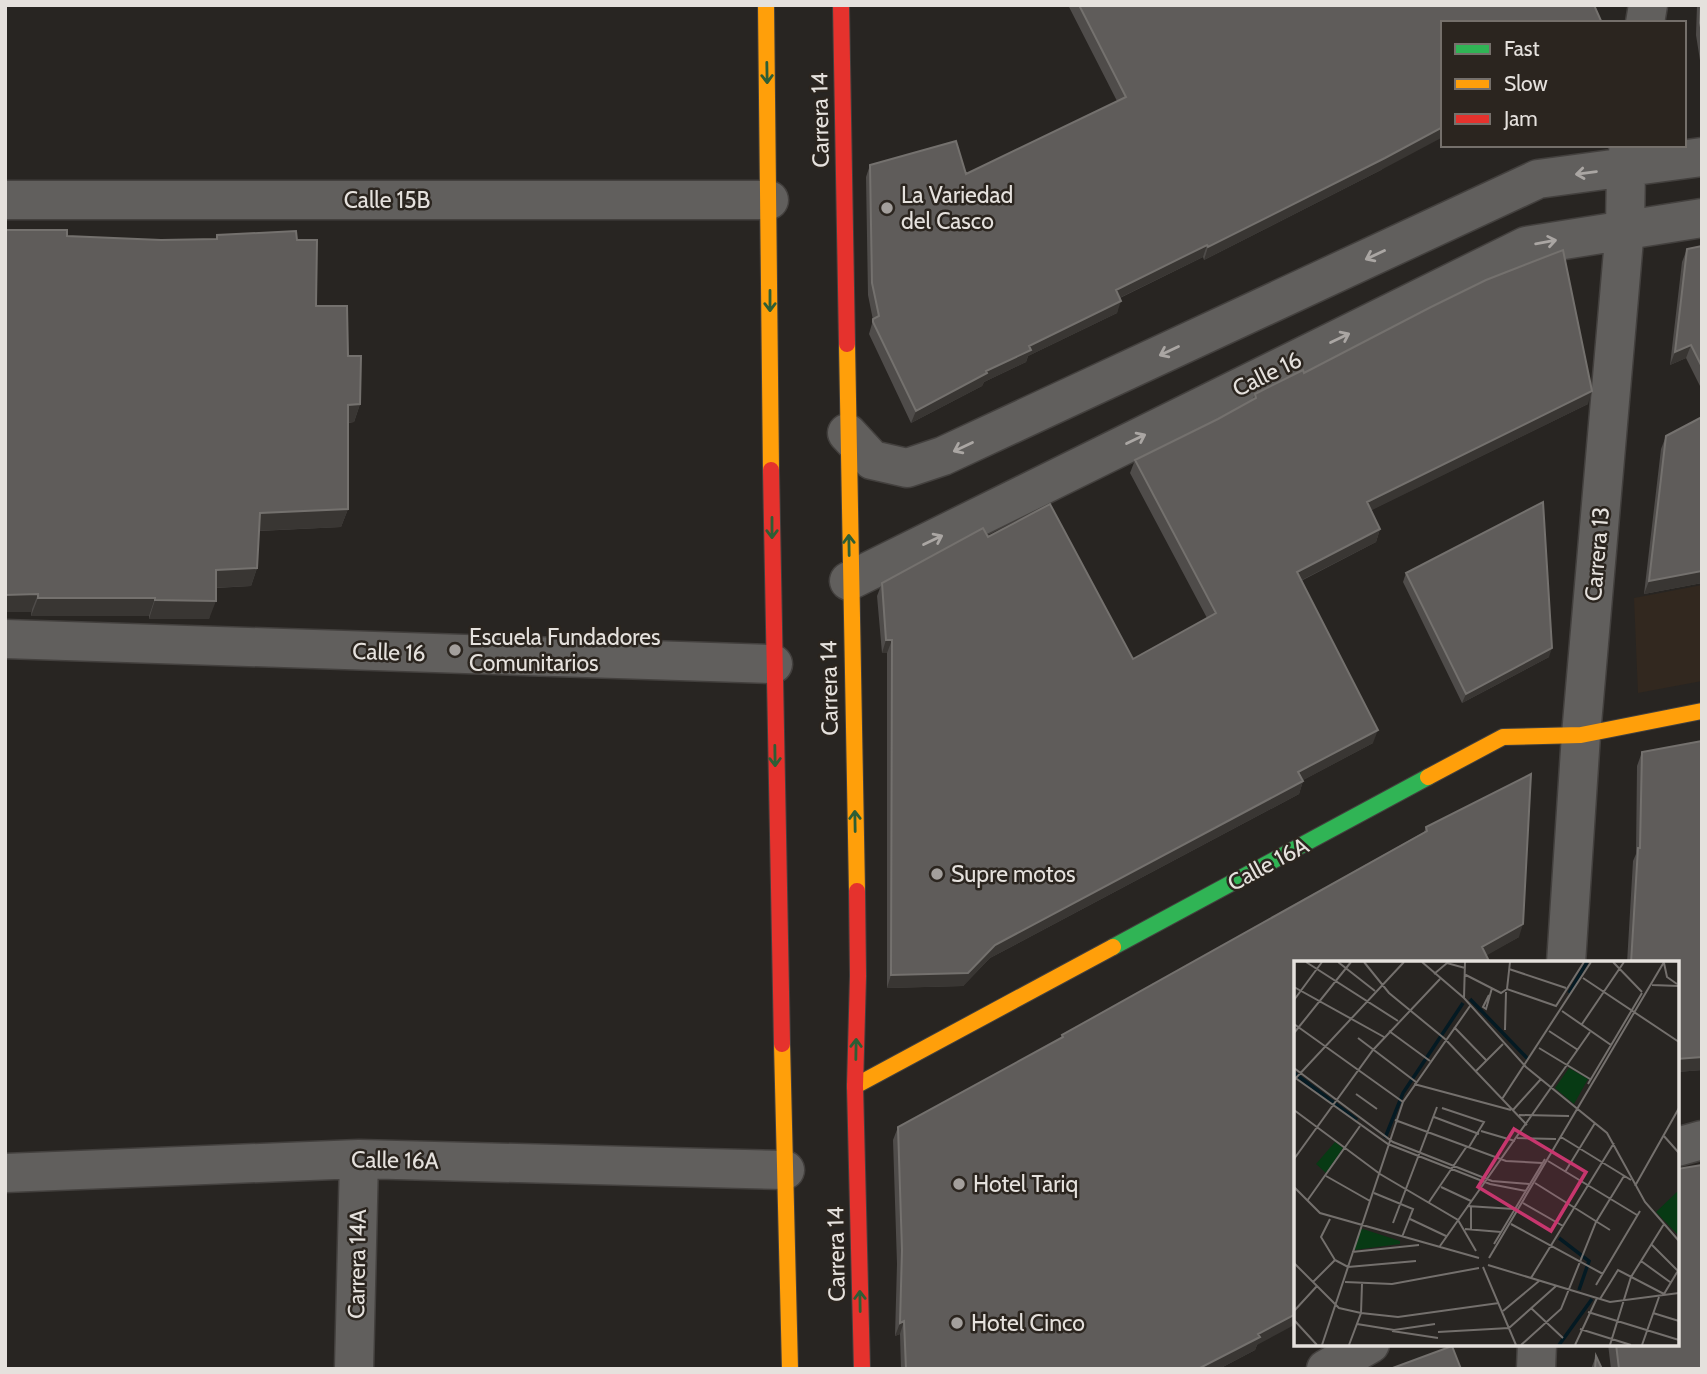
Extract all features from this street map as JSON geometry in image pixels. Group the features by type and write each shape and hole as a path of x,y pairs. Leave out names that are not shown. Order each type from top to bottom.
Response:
{"main road":[{"path":"766,5 773,664 790,1369"},
{"name":"Carrera 14","path":"841,5 858,976 855,1086 862,1369"},
{"name":"Calle 16A","path":"855,1086 1503,737 1581,735 1702,711"}],"street":[{"path":"847,433 872,460 907,468 943,456 1538,178 1628,156 1702,157"},
{"name":"Carrera 13","path":"1566,961 1581,735 1625,228 1628,156"},
{"name":"Calle 15B","path":"5,200 769,200"},
{"name":"Calle 16","path":"849,581 1526,246 1625,228 1702,218"},
{"name":"Calle 16","path":"5,639 773,664"},
{"path":"1679,1146 1702,1140"},
{"name":"Calle 16A","path":"5,1173 359,1159 785,1170"},
{"name":"Carrera 14A","path":"354,1369 359,1159"},
{"path":"1326,1369 1366,1346"},
{"path":"1536,1369 1537,1346"}],"shaded area":[{"path":"1702,585 1702,681 1638,693 1634,598"}],"building":[{"path":"1079,5 1594,5 1601,21 1441,21 1441,128 1208,247 1207,245 1116,290 1121,301 1029,346 1031,350 986,371 987,373 916,411 873,322 873,319 879,316 872,283 870,165 956,141 966,174 1126,97"},
{"path":"1702,5 1702,32 1700,23"},
{"path":"5,230 67,230 67,236 161,240 217,239 217,235 296,231 297,240 317,240 316,306 347,306 348,356 361,356 360,404 348,405 348,509 260,513 257,568 216,570 216,601 5,595"},
{"path":"1702,246 1702,367 1691,345 1675,352 1687,249"},
{"path":"1563,250 1592,391 1367,502 1380,529 1297,572 1378,730 1298,772 1303,781 995,945 968,973 891,975 892,640 886,640 882,583 983,528 988,537 1050,504 1133,659 1216,613 1135,460 1218,419 1256,398 1255,394 1303,370 1304,373 1486,280"},
{"path":"1702,417 1702,571 1649,581 1666,436"},
{"path":"1543,502 1552,648 1466,694 1406,573"},
{"path":"1702,741 1702,1057 1679,1059 1679,961 1631,961 1640,848 1642,752"},
{"path":"1531,774 1523,924 1482,947 1489,961 1294,961 1294,1315 1258,1334 1260,1337 1198,1369 906,1369 904,1321 900,1323 902,1250 898,1127 1427,831 1426,827"},
{"path":"1702,1165 1702,1369 1619,1369 1616,1346 1679,1346 1679,1169"},
{"path":"1452,1346 1461,1369 1390,1369"},
{"path":"1596,1356 1602,1369 1595,1369"}],"traffic: fast":[{"path":"1113,947 1428,777"}],"traffic: slow":[{"path":"766,5 771,470"},
{"path":"847,344 857,891"},
{"path":"1428,777 1503,737 1581,735 1702,711"},
{"path":"855,1086 1113,947"},
{"path":"782,1044 790,1369"}],"traffic: jam":[{"path":"841,5 847,344"},
{"path":"771,470 782,1044"},
{"path":"857,891 855,1086 862,1369"}],"place":[{"name":"La Variedad del Casco","path":"887,208"},
{"name":"Escuela Fundadores Comunitarios","path":"455,650"},
{"name":"Supre motos","path":"937,874"},
{"name":"Hotel Tariq","path":"959,1184"},
{"name":"Hotel Cinco","path":"957,1323"}]}
